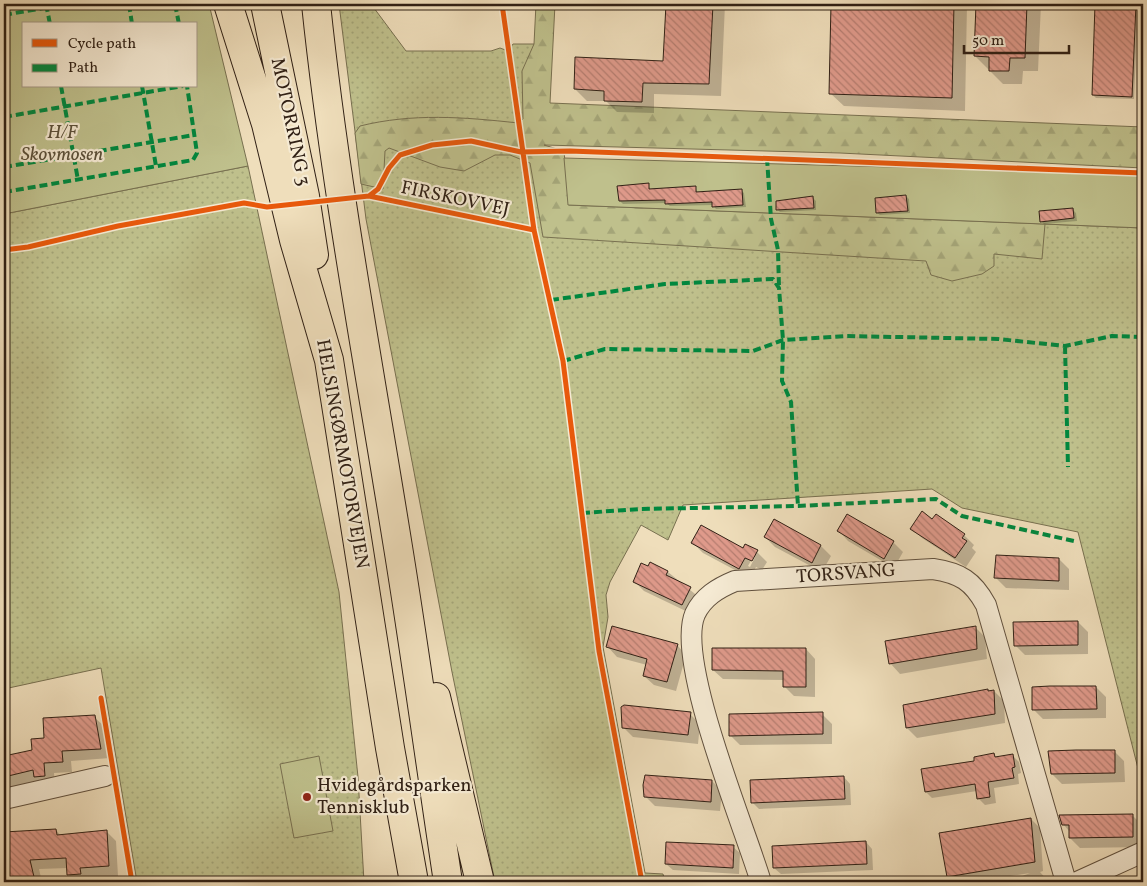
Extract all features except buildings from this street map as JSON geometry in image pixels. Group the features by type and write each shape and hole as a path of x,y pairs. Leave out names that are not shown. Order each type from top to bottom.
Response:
{"highway":[{"name":"HELSINGØRMOTORVEJEN","path":"228,4 266,124 294,240 329,360 390,748 414,882"},
{"name":"MOTORRING 3","path":"265,4 305,196 329,360"},
{"name":"HELSINGØRMOTORVEJEN","path":"316,4 325,92 342,212 398,548 448,882"},
{"path":"398,548 480,882"},
{"path":"390,748 397,882"}],"street":[{"name":"TORSVANG","path":"761,882 712,738 694,673 691,631 695,615 705,599 719,587 735,581 932,569 950,572 966,580 977,589 986,605 1066,882"},
{"path":"4,799 105,776"},
{"path":"1076,882 1143,852"}],"green space":[{"name":"H/F Skovmosen","path":"4,4 209,4 248,166 4,214"},
{"path":"339,4 371,4 406,51 491,51 500,48 508,51 513,44 534,44 541,145 564,151 568,205 1143,228 1143,788 1078,532 962,508 932,489 683,505 668,540 641,525 610,582 606,595 608,617 603,647 645,873 663,874 665,882 495,882 452,672 366,219"},
{"path":"536,4 555,4 550,103 1143,127 1143,168 840,153 544,145 564,151 569,205 1045,224 1042,259 994,254 994,266 982,274 952,281 931,275 926,261 543,237 530,163 510,155 495,155 464,171 440,167 389,148 385,151 383,189 361,184 355,133 360,126 399,119 438,117 518,123 523,119 522,71 534,44"},
{"path":"564,158 1143,174 1143,228 568,205"},
{"path":"248,166 339,592 358,777 364,882 137,882 101,668 4,689 4,214"},
{"name":"Hvidegårdsparken Tennisklub","path":"319,756 333,831 294,838 280,764"}],"marked path":[{"path":"46,4 50,22"},
{"path":"4,15 66,4"},
{"path":"129,4 132,22"},
{"path":"175,4 179,22"},
{"path":"61,88 78,180"},
{"path":"142,88 156,166"},
{"path":"4,117 171,88"},
{"path":"4,192 193,160 197,153 187,88"},
{"path":"4,167 194,135"},
{"path":"767,158 771,219 778,250 779,287"},
{"path":"551,300 665,284 773,279 779,288 783,340 782,381 791,402 798,506"},
{"path":"563,361 605,349 753,351 783,340 847,336 998,339 1065,346 1112,336 1143,337"},
{"path":"1065,346 1068,467"},
{"path":"582,513 640,509 798,506 936,499 962,516 1074,541"}],"cycle path":[{"path":"502,4 534,230 563,361 599,651 642,882"},
{"path":"4,250 28,247 118,226 244,203 267,207 369,196 378,189 389,168 400,155 432,145 471,141 521,152 570,151 1143,173"},
{"name":"FIRSKOVVEJ","path":"369,196 534,230"},
{"path":"101,698 132,882"}],"place":[{"name":"Hvidegårdsparken Tennisklub","path":"307,797"}]}
